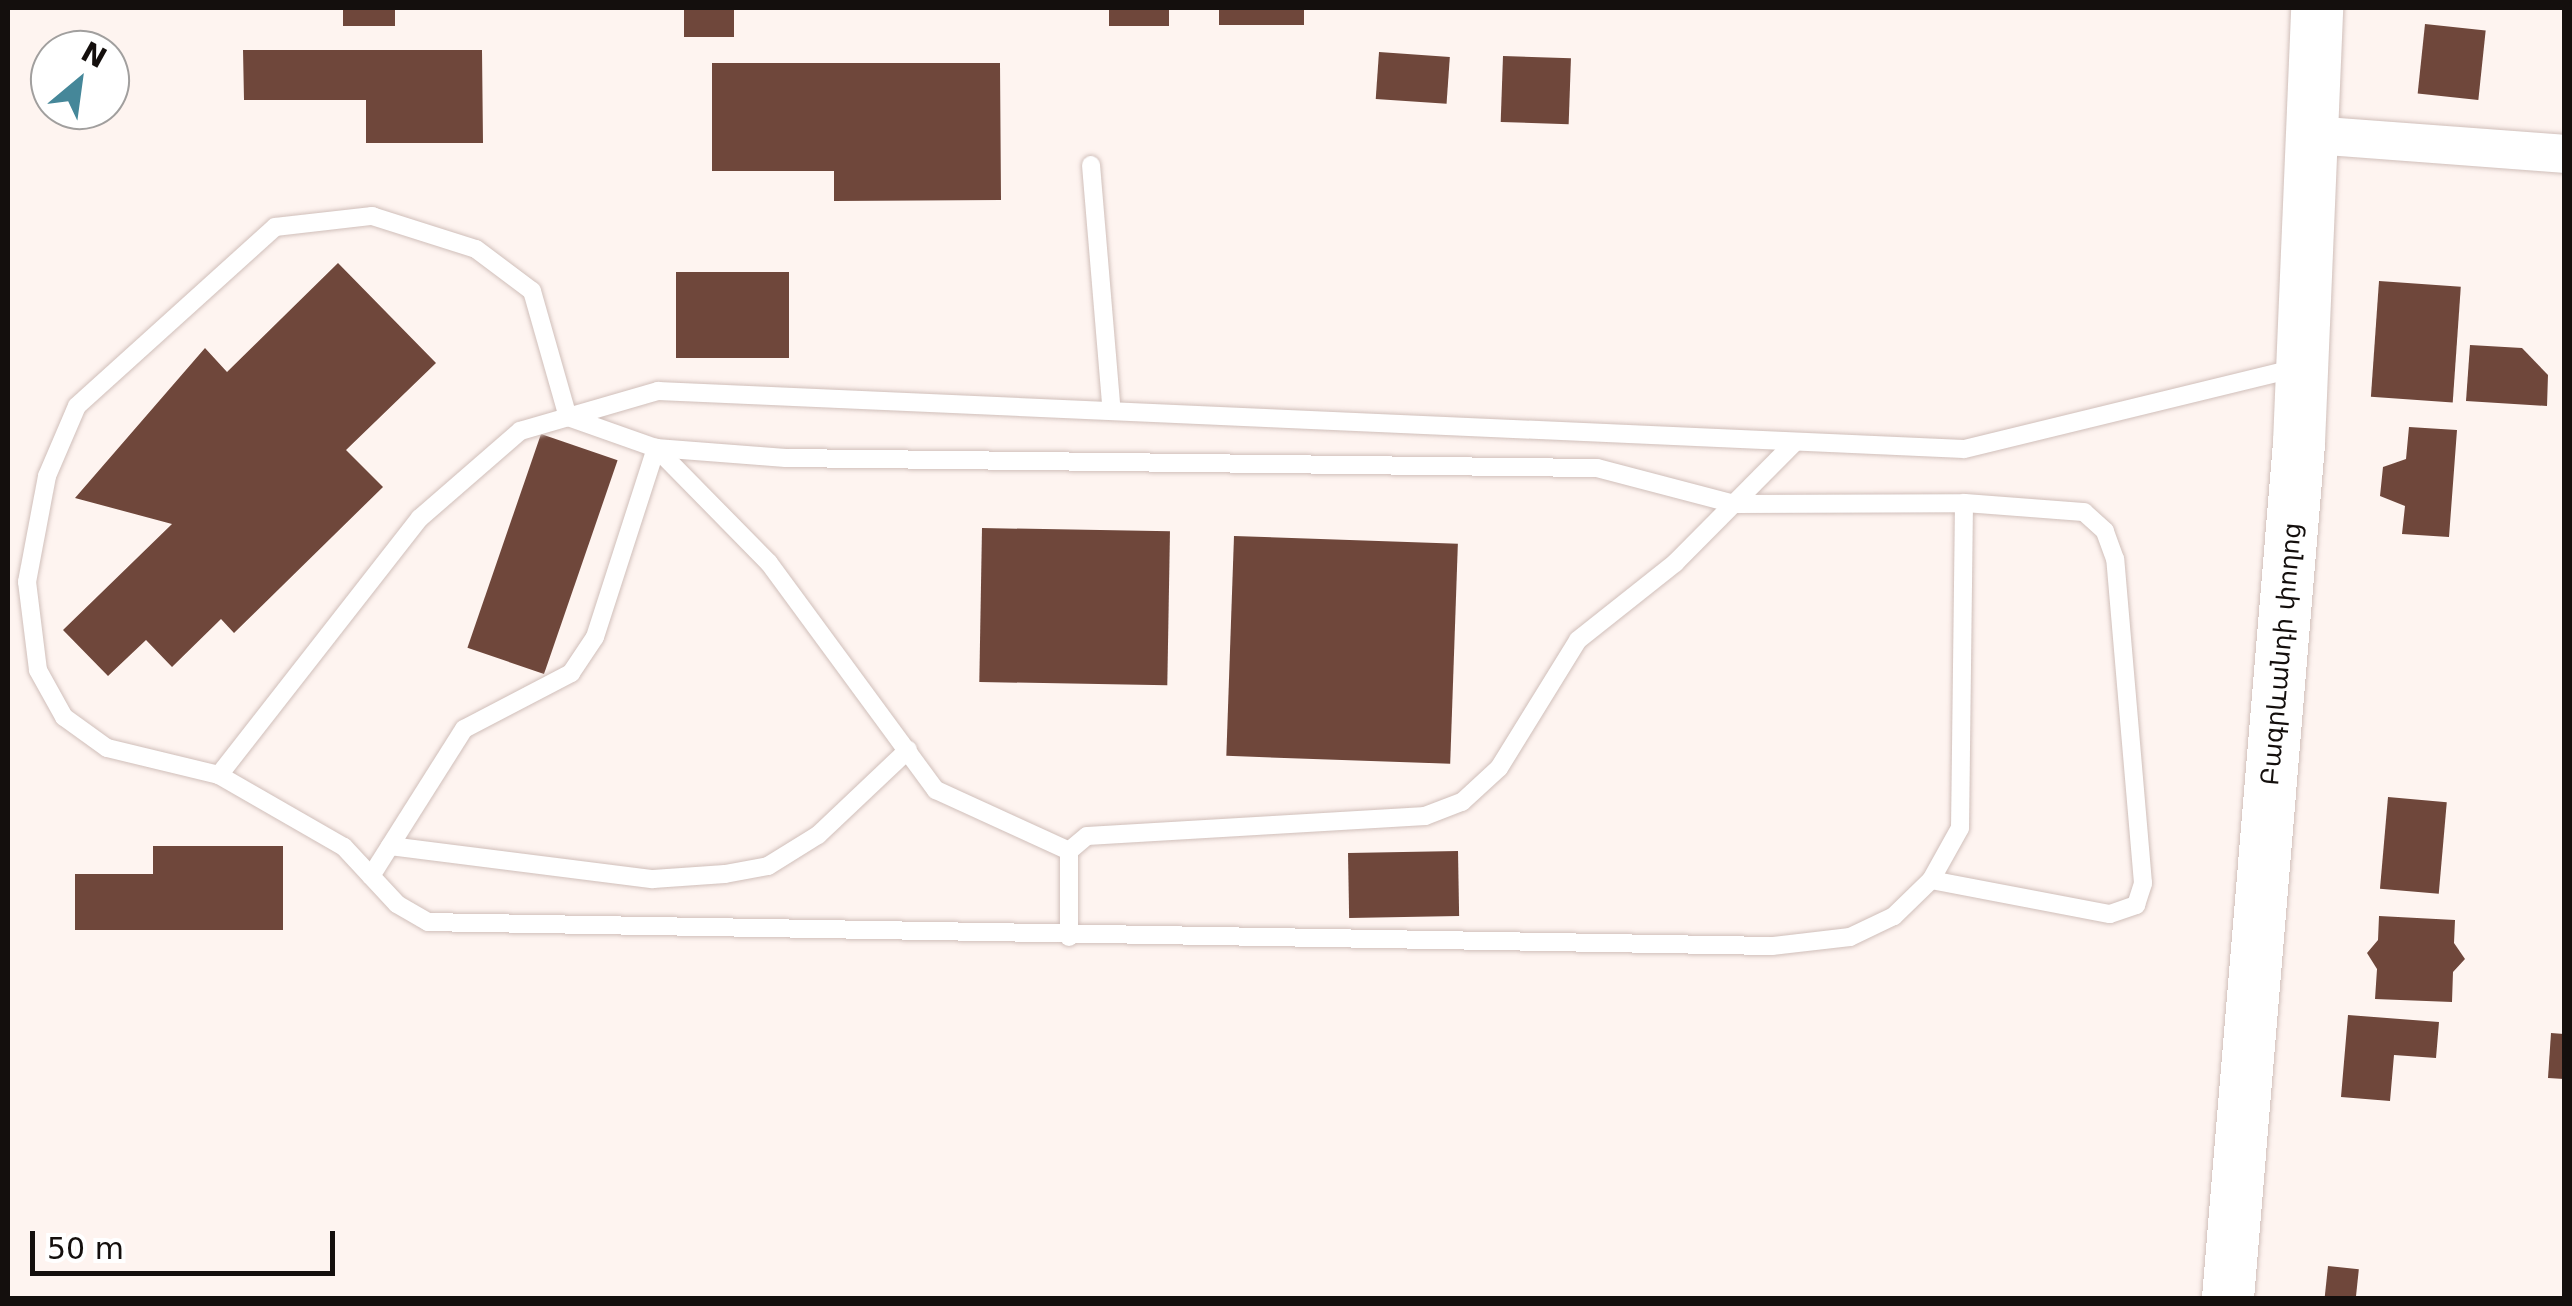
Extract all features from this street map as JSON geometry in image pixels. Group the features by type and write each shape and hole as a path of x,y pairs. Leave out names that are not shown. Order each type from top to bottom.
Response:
{"main road":[{"name":"Բագրևանդի փողոց","path":"2228,1298 2302,367 2316,8"}],"street":[{"path":"2313,135 2564,154"}],"lane":[{"path":"1092,166 1111,405"},
{"path":"568,416 532,291 476,249 372,216 275,227 77,406 47,476 28,582 38,670 64,718 107,748 219,775 344,847 371,876 428,922 479,929 1772,946 1850,936 1894,916 1931,880 1960,828 1964,503"},
{"path":"219,775 420,518 520,430 658,391 1111,405 1964,449 2302,367"},
{"path":"568,416 656,448 786,458 1597,468 1734,504 1964,503 2084,512 2105,531 2115,559 2143,883 2136,905 2110,914 1931,880"},
{"path":"1069,850 1087,836 1124,830 1424,816 1462,802 1499,768 1578,640 1734,504 1794,443"},
{"path":"656,448 769,563 936,790 1069,850"},
{"path":"371,876 464,729 571,673 595,637 656,448"},
{"path":"390,846 653,879 725,874 768,866 818,835 908,750"},
{"path":"1069,850 1069,936"}],"building":[{"path":"343,8 395,8 395,26 343,26"},
{"path":"684,8 734,8 734,37 684,37"},
{"path":"1109,8 1169,8 1169,26 1109,26"},
{"path":"1219,8 1304,8 1304,25 1219,25"},
{"path":"2425,24 2486,30 2478,100 2418,94"},
{"path":"243,50 482,50 483,143 366,143 366,100 244,100"},
{"path":"1379,52 1450,57 1447,104 1376,99"},
{"path":"1503,56 1571,58 1569,124 1501,122"},
{"path":"712,63 1000,63 1001,200 834,201 834,171 712,171"},
{"path":"338,263 436,363 346,450 383,487 234,633 221,619 172,667 146,640 108,676 63,630 172,524 75,498 205,348 227,372"},
{"path":"676,272 789,272 789,358 676,358"},
{"path":"2379,281 2461,287 2453,402 2371,397"},
{"path":"2470,345 2522,348 2548,375 2547,406 2466,401"},
{"path":"2409,427 2457,430 2449,537 2402,534 2405,506 2380,496 2383,467 2406,459"},
{"path":"541,434 618,460 544,674 467,648"},
{"path":"982,528 1170,531 1167,685 979,682"},
{"path":"1234,536 1458,544 1450,764 1226,756"},
{"path":"2388,797 2447,802 2439,894 2380,889"},
{"path":"153,846 283,846 283,930 75,930 75,874 153,874"},
{"path":"1458,851 1459,916 1349,918 1348,853"},
{"path":"2379,916 2455,920 2454,943 2465,959 2453,972 2452,1002 2375,999 2377,969 2367,953 2378,940"},
{"path":"2348,1015 2439,1022 2436,1058 2394,1055 2390,1101 2341,1097"},
{"path":"2551,1033 2564,1034 2564,1079 2548,1078"},
{"path":"2328,1266 2359,1269 2356,1298 2325,1298"}]}
